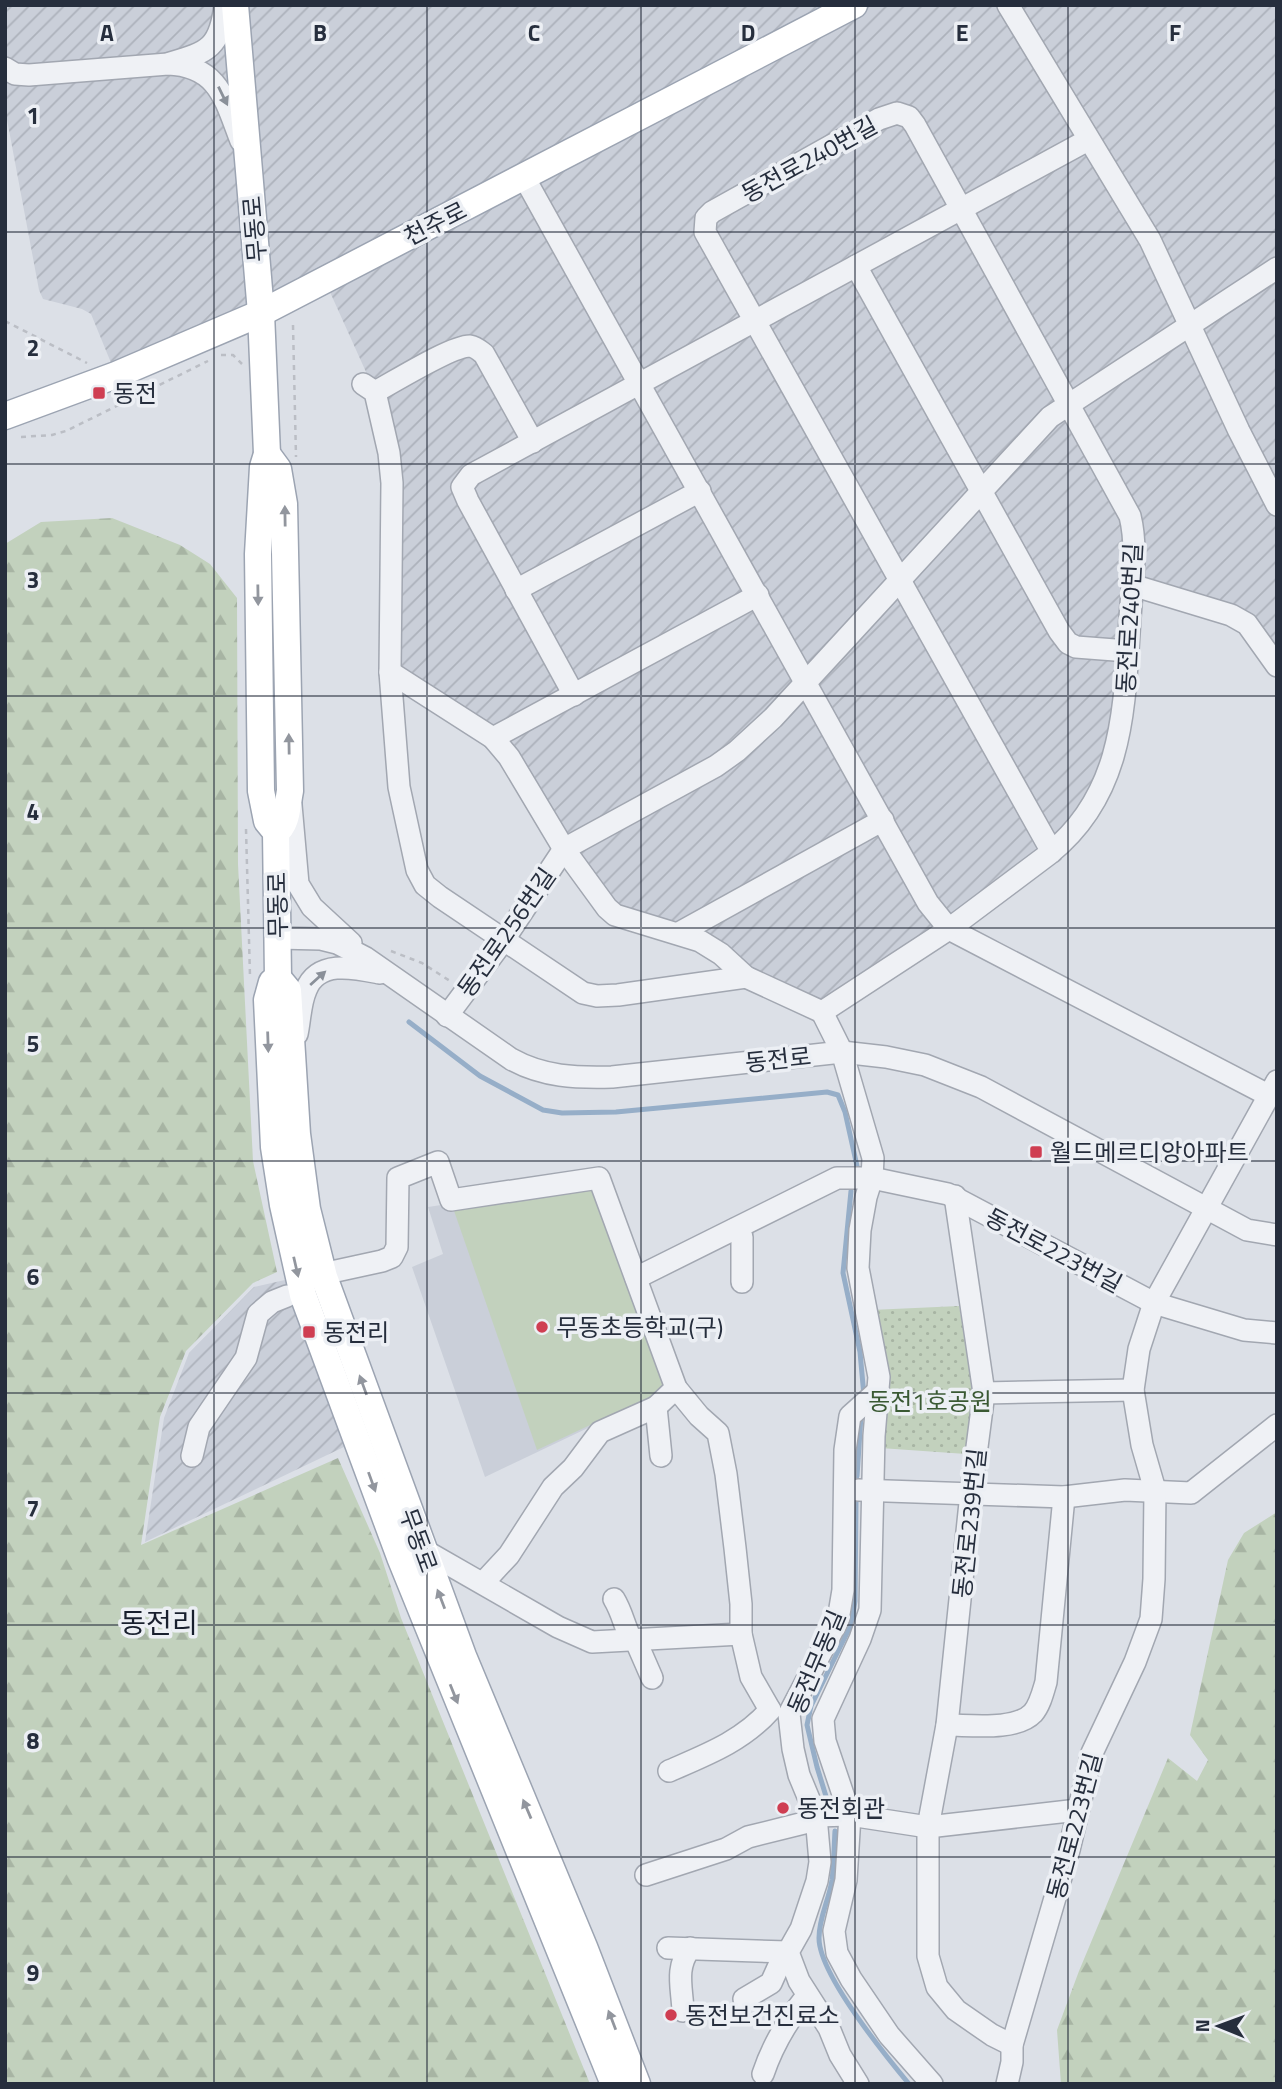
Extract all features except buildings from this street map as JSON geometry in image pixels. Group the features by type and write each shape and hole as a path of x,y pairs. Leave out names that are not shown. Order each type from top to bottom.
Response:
{"main road":[{"name":"무동로","path":"234,5 261,313 267,454 263,467 258,542 261,791 267,821 276,832 278,978 288,990 297,1134 307,1209 324,1277 422,1549 637,2084"},
{"name":"천주로","path":"13,426 112,376 261,313 854,5"},
{"name":"무동로","path":"267,454 278,469 285,504 290,791 285,822 276,832"},
{"name":"무동로","path":"278,978 272,982 267,1000 274,1147 283,1205 303,1295 400,1557 614,2084"}],"street":[{"path":"5,68 15,74 43,75 168,64 188,58 212,45 219,37 225,5"},
{"path":"1009,5 1150,240 1239,431 1277,505"},
{"path":"168,64 195,68 208,75 218,86 248,159"},
{"name":"동전로240번길","path":"822,1012 949,929 1052,852 1066,841 1083,820 1111,766 1119,740 1126,688 1132,586 1133,528 1130,516 909,117 897,113 879,119 706,218 705,232 1052,852"},
{"path":"574,695 468,501 462,487 471,475 1088,140"},
{"path":"524,177 928,903 949,929 1271,1096"},
{"path":"856,266 1059,631 1068,643 1086,649 1128,651"},
{"path":"564,849 699,776 737,751 774,718 1040,426 1069,404 1277,268"},
{"path":"533,442 484,355 470,346 369,388 388,444 391,483 390,672 399,787 417,870 425,885 503,942 583,993 597,996 618,995 746,977"},
{"path":"516,590 700,491"},
{"path":"1132,586 1231,615 1247,624 1277,666"},
{"path":"493,738 758,595"},
{"path":"390,672 493,738 530,789 564,849 615,915 700,941 721,954 746,977 822,1012 842,1052 873,1158 872,1178 860,1230 858,1268 879,1384 874,1436 870,1610 860,1639 823,1719 825,1741 850,1815 846,1880 834,1931 837,1953 851,1979 889,2035 932,2084"},
{"path":"290,791 298,884 302,893 323,920 390,975"},
{"path":"679,933 883,820"},
{"name":"동전로256번길","path":"447,1016 503,942 564,849"},
{"name":"동전로","path":"278,938 321,939 337,943 390,975 527,1068 575,1078 612,1077 842,1052 925,1065 981,1087 1247,1230 1277,1235"},
{"path":"292,1064 306,989 316,977 328,969 339,967 354,967 390,975"},
{"name":"동전로223번길","path":"1007,2084 1012,2062 1012,2045 1069,1850 1092,1753 1135,1662 1150,1619 1154,1579 1155,1490 1142,1445 1133,1390 1139,1349 1154,1303 1271,1096"},
{"path":"336,1271 392,1257 397,1247 398,1178 438,1162 451,1200 599,1178 677,1388 699,1416 718,1433 723,1450 741,1604 741,1634 751,1677 780,1712 734,1741 669,1771"},
{"path":"636,1278 837,1178 872,1178 955,1196"},
{"name":"동전로223번길","path":"955,1196 1154,1303 1244,1330 1277,1333"},
{"name":"동전로239번길","path":"955,1196 984,1393 947,1725 928,1827 928,1956 937,1987 956,2010 992,2035 1012,2045"},
{"path":"735,1229 742,1237 742,1282"},
{"path":"192,1456 199,1427 246,1358 258,1314 272,1302 287,1296"},
{"name":"동전무동길","path":"744,1999 771,1983 801,1929 817,1881 820,1848 816,1818 780,1712 838,1620 843,1590 842,1490 850,1416 879,1384"},
{"path":"483,1583 509,1555 553,1487 573,1468 600,1432 656,1407 677,1388"},
{"path":"984,1393 1133,1390"},
{"path":"656,1407 661,1456"},
{"path":"842,1490 1064,1497 1125,1490 1191,1493 1277,1425"},
{"path":"947,1725 1014,1725 1033,1713 1042,1697 1046,1682 1064,1497"},
{"path":"422,1549 558,1627 592,1642 741,1634"},
{"path":"614,1598 622,1612 624,1624 652,1678"},
{"path":"646,1875 726,1849 748,1837 816,1818 850,1815 928,1827 1078,1810"},
{"path":"668,1948 787,1952 799,1981 829,2028 840,2054 858,2084"},
{"path":"683,2011 679,1973 683,1958 690,1948"},
{"path":"763,2074 772,2048 788,2020 806,1997 809,1999"}],"path":[{"path":"5,321 112,376"},
{"path":"293,325 297,463"},
{"path":"219,355 233,355 241,363 243,370"},
{"path":"13,426 52,435 66,431 207,361"},
{"path":"246,822 250,982"},
{"path":"386,949 422,963 451,982 458,981"}],"shaded area":[{"path":"5,5 1277,5 1277,666 1247,624 1132,586 1126,688 1083,820 822,1012 721,954 624,918 509,757 390,672 392,483 375,392 325,281 116,375 91,314 43,299 39,290 5,109"},
{"name":"무동초등학교(구)","path":"597,1181 674,1387 485,1477 412,1267 443,1254 428,1207"},
{"path":"285,1280 346,1446 145,1542 164,1418 189,1353 254,1287"}],"green space":[{"path":"112,518 180,545 210,564 237,598 238,864 253,1161 277,1272 253,1283 186,1351 160,1417 141,1545 338,1458 380,1553 401,1618 590,2084 5,2084 5,544 41,522"},
{"name":"무동초등학교(구)","path":"597,1182 673,1386 537,1450 452,1205"},
{"name":"동전1호공원","path":"959,1306 974,1386 966,1454 880,1448 889,1384 871,1310"},
{"path":"1277,1512 1277,2084 1061,2084 1057,2030 1168,1758 1197,1781 1208,1760 1190,1735 1228,1560 1244,1533"}],"waterway":[{"path":"409,1022 480,1076 543,1110 562,1113 616,1112 827,1092 838,1095 845,1112 857,1166"},
{"path":"851,1191 843,1273 860,1352 864,1396"},
{"path":"857,1476 861,1416"},
{"path":"829,1806 807,1725 811,1706 851,1625 855,1601 856,1501"},
{"path":"835,1831 832,1880 819,1930 822,1953 855,2014 909,2084"}],"place":[{"name":"동전","path":"99,393"},
{"name":"월드메르디앙아파트","path":"1036,1152"},
{"name":"무동초등학교(구)","path":"542,1327"},
{"name":"동전리","path":"309,1332"},
{"name":"동전회관","path":"783,1808"},
{"name":"동전보건진료소","path":"671,2015"}],"district":[{"name":"동전리","path":"159,1622"}]}
